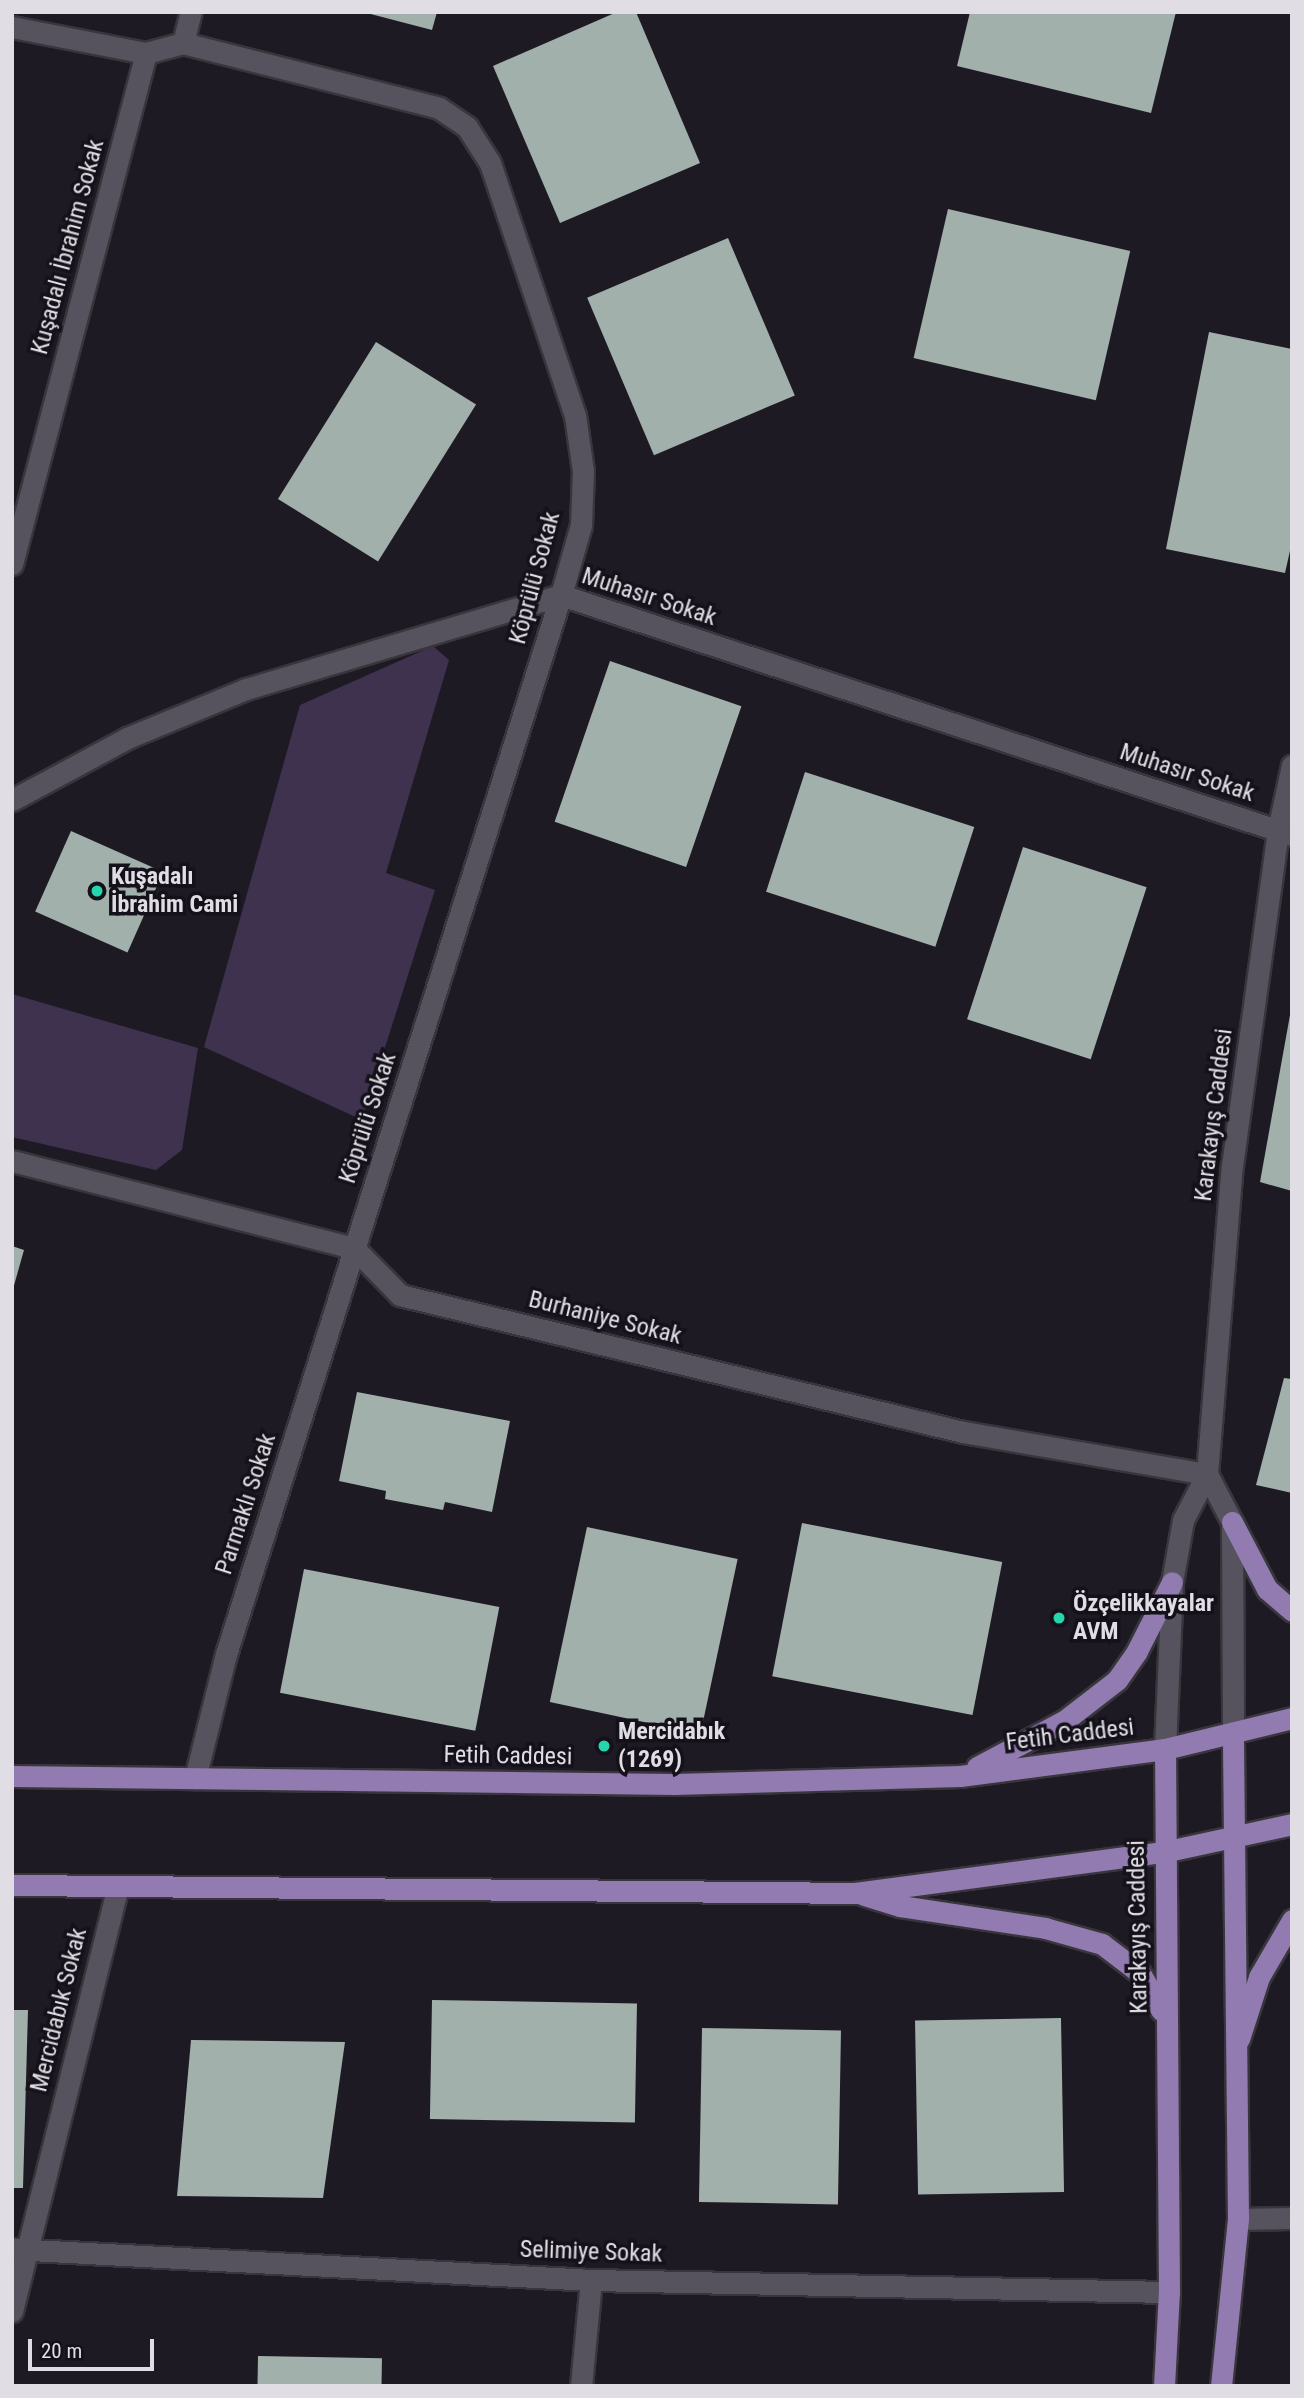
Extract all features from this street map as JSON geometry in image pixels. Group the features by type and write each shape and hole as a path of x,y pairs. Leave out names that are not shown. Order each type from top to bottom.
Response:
{"main road":[{"path":"1232,1522 1267,1589 1292,1611"},
{"path":"960,1776 1064,1721 1117,1679 1137,1651 1172,1582"},
{"name":"Fetih Caddesi","path":"12,1776 674,1784 960,1776 1165,1749 1233,1736 1292,1718"},
{"path":"1221,2386 1238,2219 1233,2057 1233,1736"},
{"name":"Karakayış Caddesi","path":"1164,2386 1169,2292 1163,1852 1165,1749"},
{"path":"12,1885 855,1893 1163,1852 1292,1824"},
{"path":"855,1893 900,1906 1045,1928 1102,1944 1140,1973 1154,1991 1166,2022"},
{"path":"1233,2057 1259,1977 1292,1920"}],"street":[{"path":"12,27 146,53 183,43 191,12"},
{"name":"Köprülü Sokak","path":"183,43 439,108 467,127 490,163 575,415 583,471 581,525 561,595 354,1248"},
{"name":"Kuşadalı İbrahim Sokak","path":"12,564 146,53"},
{"name":"Muhasır Sokak","path":"12,800 127,738 246,690 561,595 1285,833"},
{"name":"Karakayış Caddesi","path":"1165,1749 1172,1582 1183,1520 1207,1474 1232,1166 1285,833 1292,765"},
{"path":"12,1161 354,1248"},
{"name":"Burhaniye Sokak","path":"354,1248 400,1295 963,1432 1207,1474"},
{"name":"Parmaklı Sokak","path":"195,1778 226,1654 354,1248"},
{"path":"1207,1474 1232,1522 1233,1736"},
{"name":"Mercidabık Sokak","path":"12,2311 19,2248 118,1887"},
{"path":"1238,2219 1292,2218"},
{"name":"Selimiye Sokak","path":"19,2248 591,2280 1169,2292"},
{"path":"580,2386 591,2280"}],"shaded area":[{"path":"433,646 449,660 386,873 435,890 362,1120 204,1047 300,705"},
{"path":"12,994 198,1048 182,1150 156,1170 12,1137"}],"building":[{"path":"363,12 437,12 432,30"},
{"path":"617,12 636,12 700,163 560,223 493,66"},
{"path":"970,12 1176,12 1151,113 957,66"},
{"path":"948,209 1130,251 1096,400 914,358"},
{"path":"728,238 795,395 654,455 587,298"},
{"path":"1209,332 1292,349 1292,542 1285,573 1166,549"},
{"path":"376,342 476,405 378,561 278,499"},
{"path":"610,661 741,706 686,867 555,822"},
{"path":"805,772 974,827 935,947 766,892"},
{"name":"Kuşadalı İbrahim Cami","path":"71,831 163,872 127,952 35,911"},
{"path":"1023,847 1147,887 1091,1059 967,1019"},
{"path":"1290,1015 1292,1016 1292,1191 1260,1182"},
{"path":"12,1246 24,1250 13,1289 12,1289"},
{"path":"1284,1378 1292,1379 1292,1493 1256,1485"},
{"path":"357,1392 510,1421 492,1512 445,1502 443,1510 385,1499 386,1491 339,1481"},
{"path":"802,1523 1002,1562 972,1715 772,1676"},
{"path":"587,1527 738,1559 700,1734 550,1702"},
{"path":"304,1569 499,1607 475,1731 280,1693"},
{"path":"432,2000 637,2004 635,2123 430,2119"},
{"path":"12,2010 28,2010 23,2188 12,2188"},
{"path":"1061,2018 1064,2192 918,2195 915,2021"},
{"path":"702,2028 841,2030 838,2204 699,2202"},
{"path":"191,2040 345,2042 323,2198 177,2196"},
{"path":"258,2356 382,2358 381,2386 257,2386"}],"place":[{"name":"Kuşadalı İbrahim Cami","path":"97,891"},
{"name":"Özçelikkayalar AVM","path":"1059,1618"},
{"name":"Mercidabık (1269)","path":"604,1746"}]}
